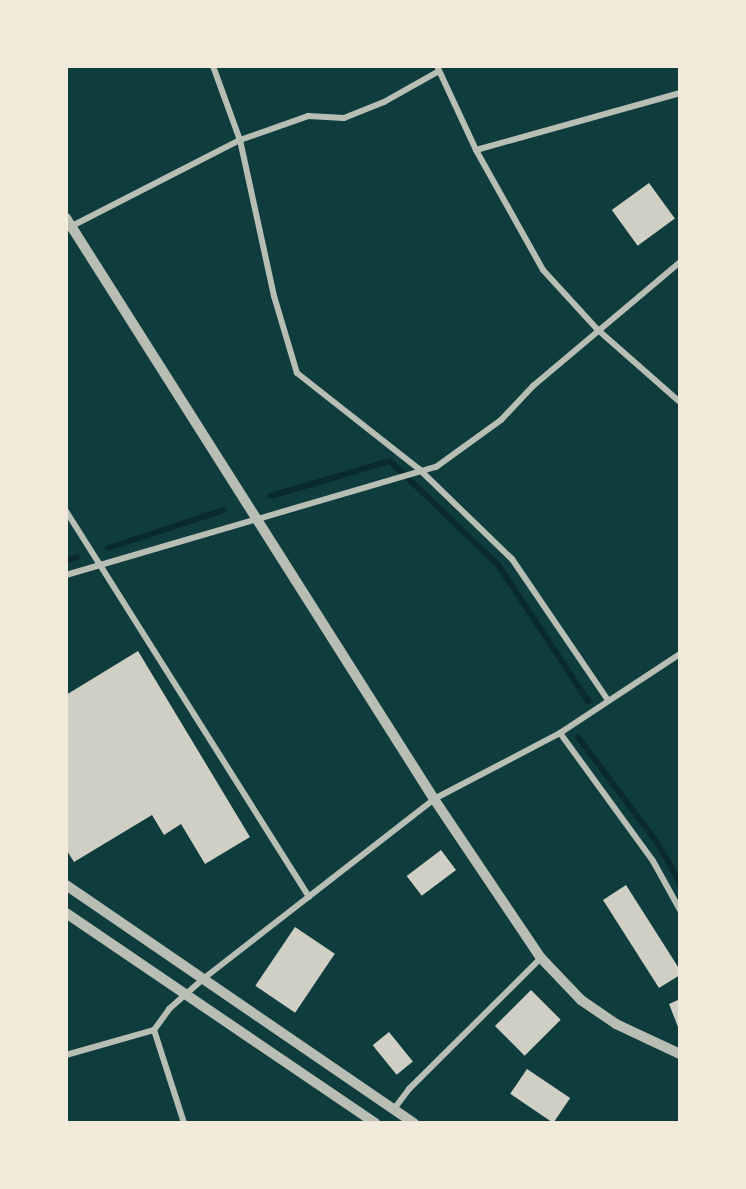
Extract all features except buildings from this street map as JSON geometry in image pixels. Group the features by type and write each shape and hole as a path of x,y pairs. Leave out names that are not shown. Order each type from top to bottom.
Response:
{"street":[{"path":"213,66 240,140 274,296 297,373 419,470 512,559 608,700"},
{"path":"680,402 598,330 543,270 476,150 438,69 384,102 344,118 308,116 240,140 67,225 258,519 434,799 541,958 581,1000 616,1024 680,1054"},
{"path":"476,150 680,93"},
{"path":"66,575 419,470 436,467 501,420 533,386 680,262"},
{"path":"66,511 309,897"},
{"path":"66,1055 154,1030 185,995 203,979 434,799 560,733 680,654"},
{"path":"560,733 653,861 680,910"},
{"path":"66,885 414,1123"},
{"path":"66,913 375,1123"},
{"path":"394,1109 410,1089 541,958"},
{"path":"154,1030 184,1123"}],"waterway":[{"path":"271,496 390,461 499,566 588,701"},
{"path":"108,548 224,510"},
{"path":"66,561 77,557"},
{"path":"578,737 658,844 680,883"}]}
